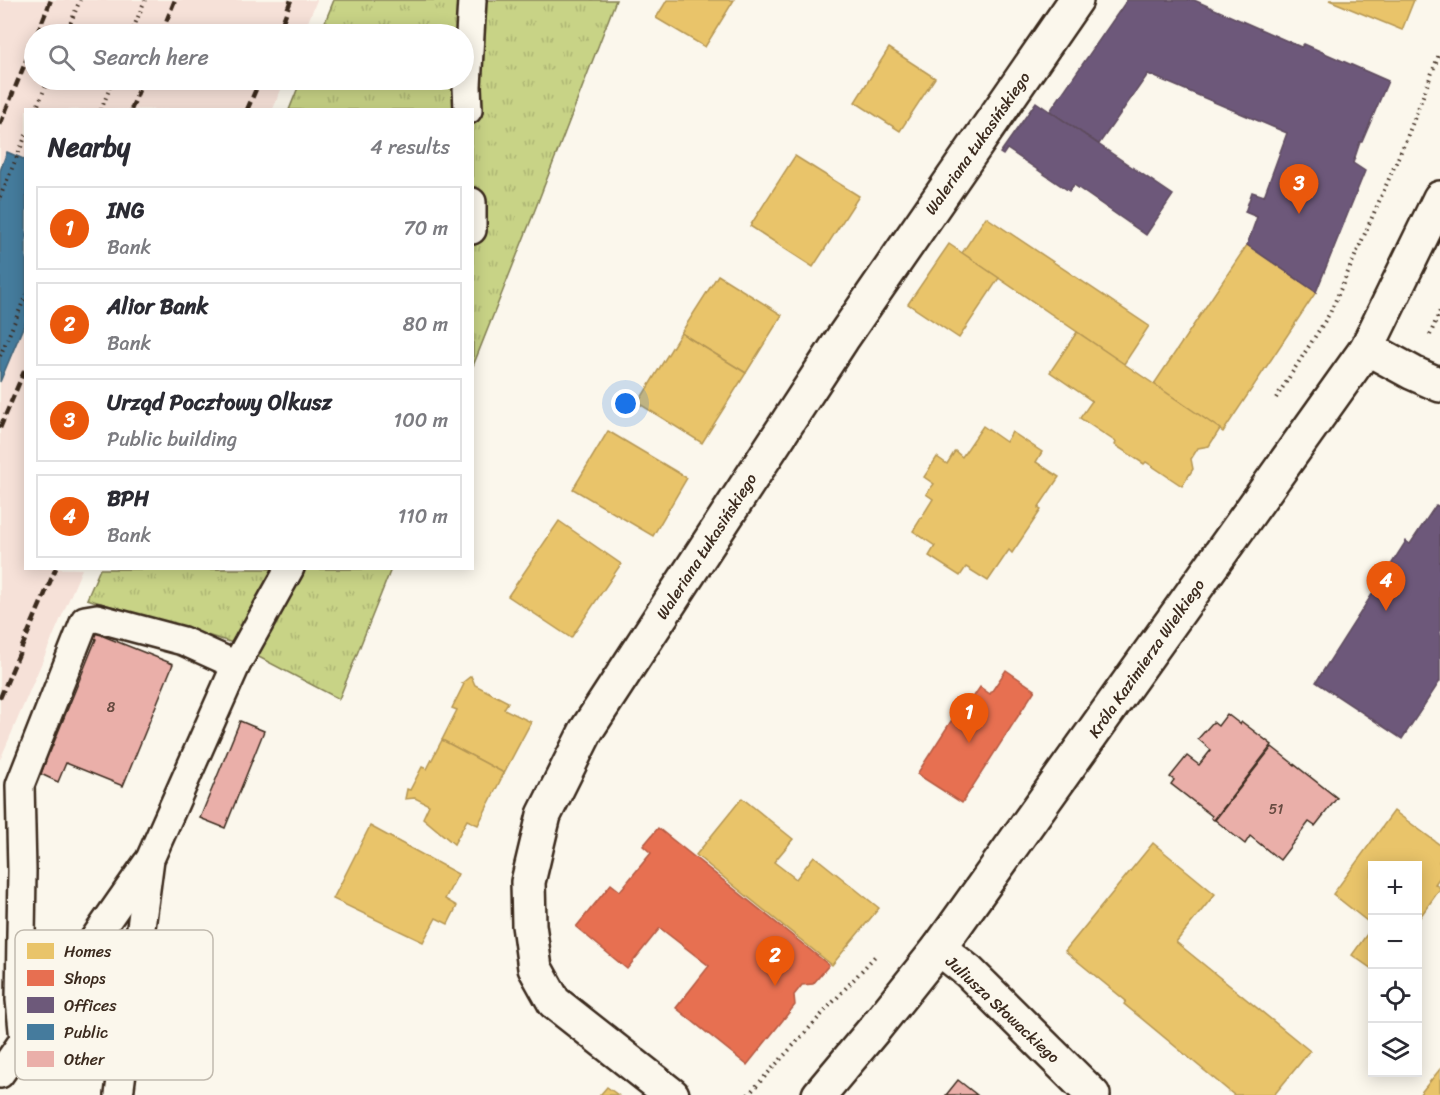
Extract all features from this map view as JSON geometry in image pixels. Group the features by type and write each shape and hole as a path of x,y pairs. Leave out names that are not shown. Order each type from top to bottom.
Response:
{"street":[{"name":"Waleriana Łukasińskiego","path":"672,1095 554,1002 534,968 529,925 528,882 544,815 586,731 835,348 1076,0"},
{"name":"Króla Kazimierza Wielkiego","path":"819,1095 939,948 1367,348 1440,198"},
{"path":"1367,348 1440,385"},
{"name":"Juliusza Słowackiego","path":"939,948 969,972 1093,1095"}],"lane":[{"path":"471,24 472,0"},
{"path":"467,90 468,108"},
{"path":"101,930 150,859 236,665 289,570"},
{"path":"21,930 20,785 85,620 97,618 183,641 236,665"},
{"path":"141,930 150,859"},
{"path":"0,1074 15,1053"},
{"path":"119,1095 121,1080"}],"path":[{"path":"70,24 80,0"},
{"path":"135,24 145,0"},
{"path":"1272,404 1330,313 1406,140 1440,52"},
{"path":"37,108 44,90"},
{"path":"102,108 109,90"},
{"path":"0,197 24,140"},
{"path":"0,356 24,299"},
{"path":"748,1095 878,953"}],"shaded area":[{"path":"0,0 317,0 307,24 24,24 24,90 281,90 273,108 24,108 24,570 82,570 0,760"}],"green space":[{"path":"334,0 616,0 474,363 474,108 290,108 297,90 474,90 474,24 324,24"},
{"path":"100,570 391,570 339,699 230,642 87,599"}],"building: Homes":[{"path":"667,0 734,0 705,47 656,18"},
{"path":"1329,0 1414,0 1402,30"},
{"path":"889,48 935,78 900,131 855,102"},
{"path":"795,156 859,196 813,267 750,226"},
{"path":"986,217 1149,326 1124,364 962,253"},
{"path":"949,244 999,278 959,338 908,304"},
{"path":"1247,245 1316,292 1223,432 1154,384"},
{"path":"718,275 782,315 746,373 681,333"},
{"path":"1077,332 1220,429 1209,446 1198,448 1191,459 1193,469 1182,486 1115,445 1116,442 1080,418 1092,401 1050,372"},
{"path":"681,333 746,373 702,443 638,403"},
{"path":"983,426 1006,442 1012,432 1042,452 1036,462 1059,477 1038,508 1041,510 1012,553 1009,550 988,581 966,567 960,576 929,556 935,546 913,531 933,499 926,494 934,484 924,477 937,457 947,464 955,451 962,457"},
{"path":"608,431 687,478 653,536 573,489"},
{"path":"559,521 621,564 571,638 508,596"},
{"path":"471,676 475,685 508,702 504,709 531,722 504,773 442,740 457,710 452,708 464,684 462,683"},
{"path":"442,740 504,773 478,825 467,820 454,844 423,818 429,805 415,798 405,799 407,789 410,790 422,767 427,769"},
{"path":"742,798 793,839 774,862 796,879 814,856 879,908 832,965 696,855"},
{"path":"1394,811 1440,845 1440,877 1435,884 1440,889 1422,914 1422,861 1368,861 1368,922 1333,894"},
{"path":"370,826 458,874 445,899 457,906 448,924 436,918 423,942 333,899"},
{"path":"1153,843 1215,894 1176,942 1310,1051 1274,1095 1234,1095 1124,1004 1126,1001 1065,951"},
{"path":"1368,933 1368,966 1352,955"},
{"path":"1440,1069 1440,1095 1419,1095"},
{"path":"607,1087 618,1095 600,1095"}],"building: Shops":[{"path":"1006,670 1035,690 962,803 917,774 962,704 977,713 982,706 972,699 980,687 990,694"},
{"path":"658,828 829,965 813,984 802,985 794,995 795,1005 747,1065 676,1008 709,966 660,928 627,969 576,927 611,884 620,891 651,853 643,846"}],"building: Offices":[{"path":"1127,0 1194,0 1301,47 1304,44 1388,81 1362,142 1360,142 1353,163 1365,171 1316,292 1247,245 1257,217 1245,212 1252,192 1264,196 1287,133 1148,74 1099,144 1050,111"},
{"path":"1036,102 1173,195 1146,235 1074,185 1069,191 1007,149 1003,155 1000,153"},
{"path":"1436,505 1440,507 1440,681 1402,739 1316,682 1406,541 1410,544"}],"building: Public":[{"path":"7,152 24,159 24,325 0,382 0,171"}],"building: Other":[{"path":"97,629 103,633 103,636 173,664 123,786 66,763 58,782 41,774 46,760 43,759 47,751 50,752 96,639 93,637"},
{"path":"1227,714 1240,724 1242,722 1272,745 1214,820 1171,784 1174,780 1170,777 1187,756 1199,765 1211,750 1198,739 1213,722 1218,726"},
{"path":"240,721 264,731 225,828 200,818"},
{"path":"1272,747 1337,798 1315,826 1309,822 1280,860 1250,836 1245,844 1215,820"},
{"path":"958,1080 977,1095 946,1095"}],"railway":[{"path":"41,24 51,0"},
{"path":"165,24 175,0"},
{"path":"282,24 291,0"},
{"path":"0,125 24,66"},
{"path":"132,108 139,90"},
{"path":"248,108 256,90"},
{"path":"0,428 24,372"},
{"path":"0,698 55,570"}],"place":[{"name":"Urząd Pocztowy Olkusz","path":"1299,214"},
{"name":"BPH","path":"1386,611"},
{"name":"ING","path":"969,743"},
{"name":"Alior Bank","path":"775,986"}]}
